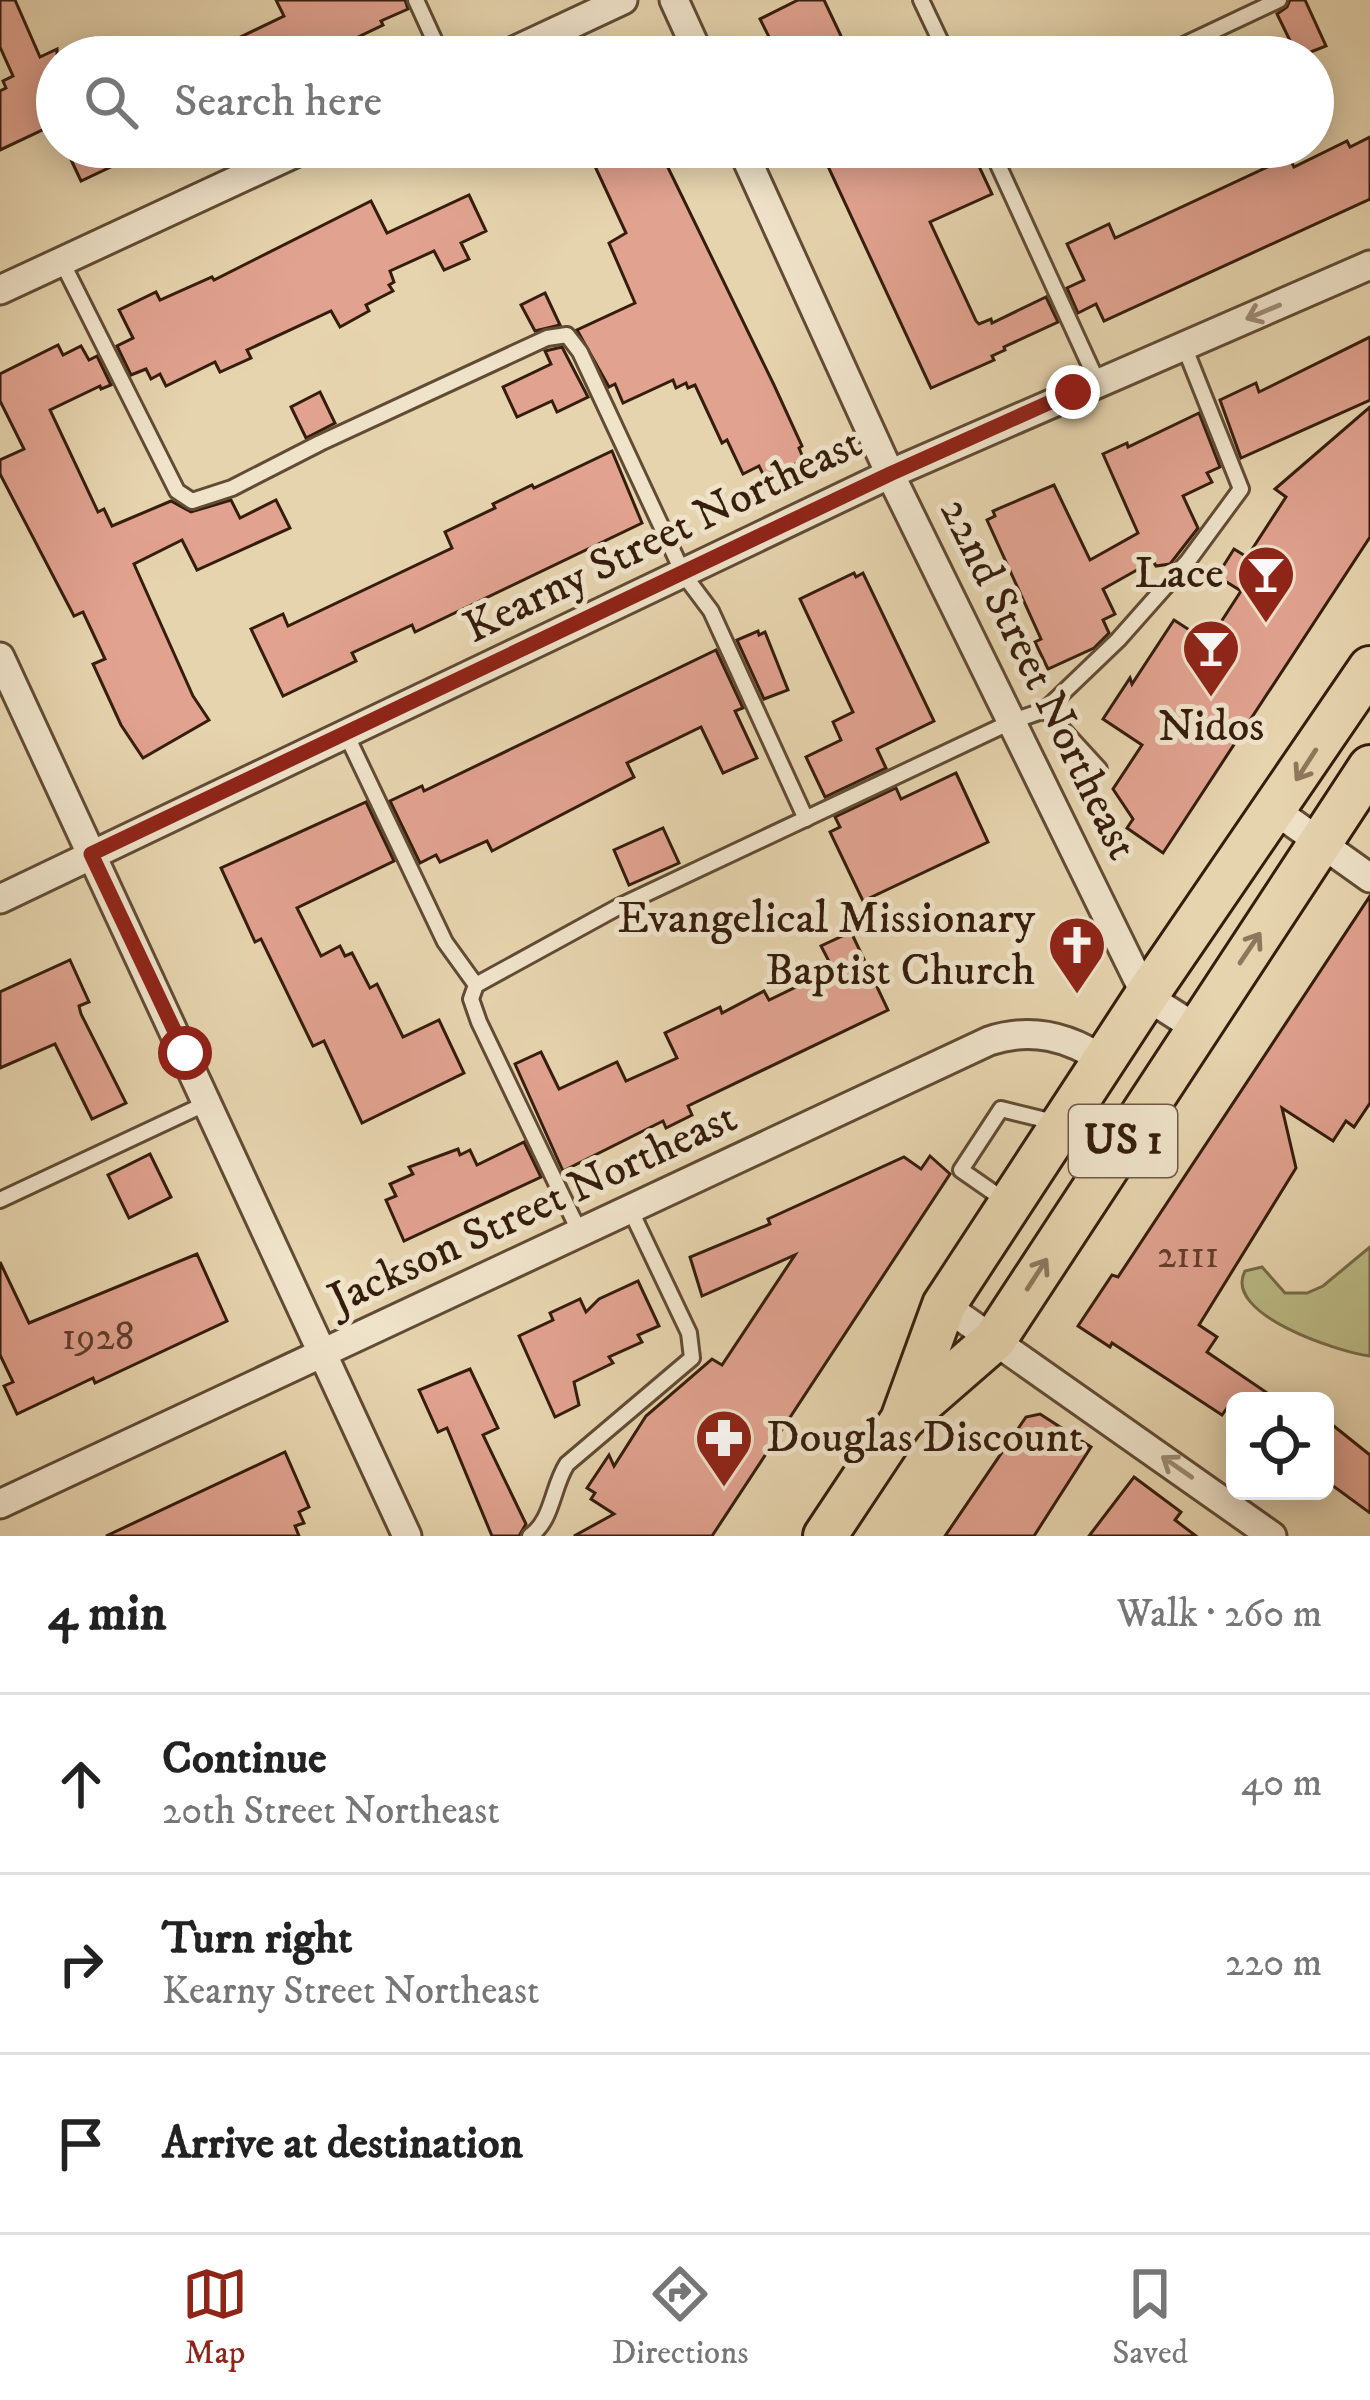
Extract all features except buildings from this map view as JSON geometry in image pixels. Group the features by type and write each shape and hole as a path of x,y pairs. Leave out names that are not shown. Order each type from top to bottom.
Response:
{"main road":[{"name":"US 1","path":"825,1536 902,1420 944,1305 1146,996 1370,668"},
{"name":"US 1","path":"902,1420 995,1339 1196,1028 1366,780"}],"street":[{"path":"546,36 623,0"},
{"path":"674,0 690,36"},
{"path":"0,290 263,168"},
{"name":"22nd Street Northeast","path":"751,168 890,474 1146,996"},
{"name":"Kearny Street Northeast","path":"0,899 890,474 1370,265"},
{"path":"0,657 407,1536"},
{"path":"1276,811 1370,878"},
{"path":"1146,996 1196,1028"},
{"name":"Jackson Street Northeast","path":"0,1504 1011,1034 1047,1035 1106,1062"},
{"path":"944,1305 1272,1536"}],"lane":[{"path":"416,0 432,36"},
{"path":"921,0 938,36"},
{"path":"1203,36 1279,0"},
{"path":"1000,168 1097,381"},
{"path":"62,262 177,491 193,501 232,488 530,346 567,334 580,352 684,575 711,610 806,819"},
{"path":"580,1233 479,1022 471,999 476,985 620,906 1045,710 1118,640 1188,561 1241,489 1184,346"},
{"path":"1045,710 1100,769"},
{"path":"346,734 445,942 476,985"},
{"path":"0,1200 208,1103"},
{"path":"1011,1204 961,1170 1000,1109 1064,1125"},
{"path":"530,1536 545,1519 566,1464 692,1358 689,1333 630,1209"}],"green space":[{"path":"1370,1247 1370,1356 1287,1328 1250,1302 1242,1287 1245,1271 1262,1267 1285,1293 1307,1293 1323,1286"}],"place":[{"name":"Lace","path":"1266,625"},
{"name":"Nidos","path":"1211,699"},
{"name":"Evangelical Missionary Baptist Church","path":"1077,996"},
{"name":"Douglas Discount","path":"724,1489"}],"route":[{"path":"185,1053 91,854 890,474 1073,392"}]}
